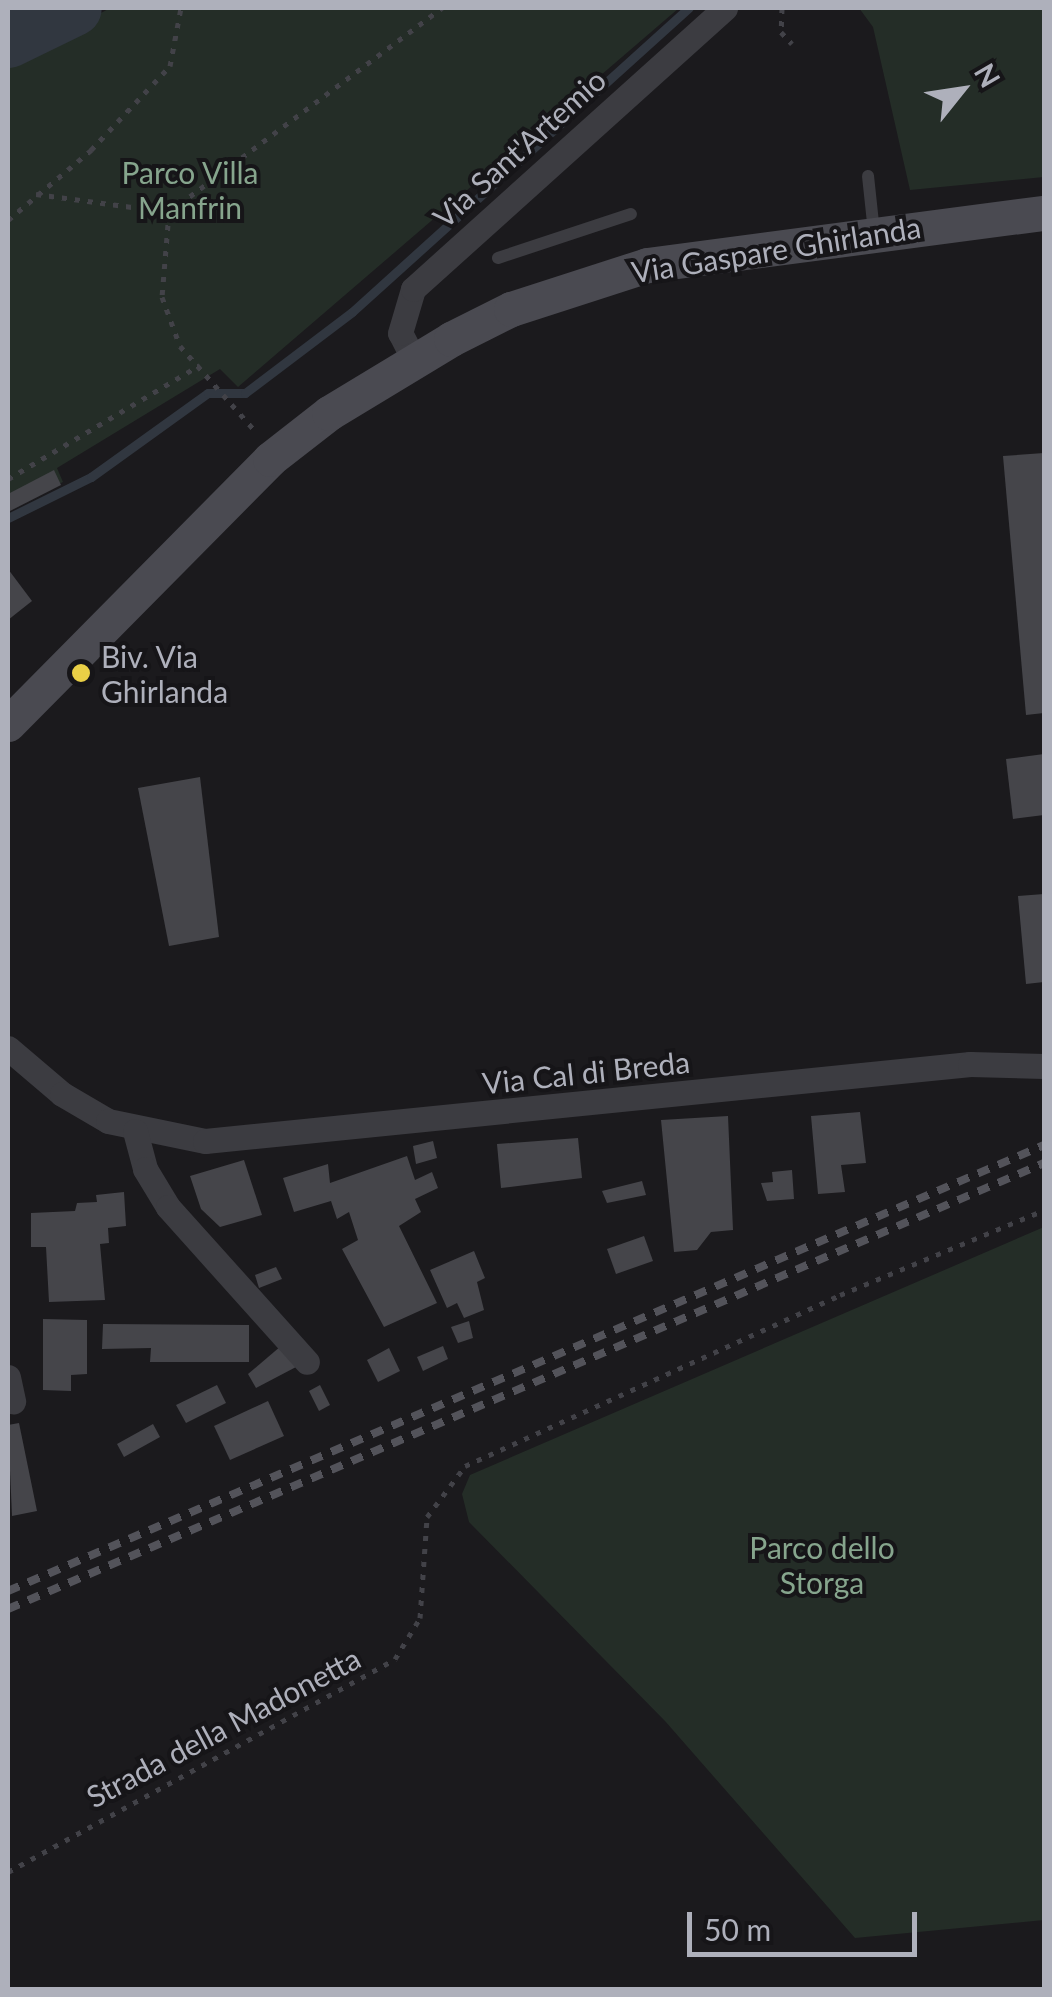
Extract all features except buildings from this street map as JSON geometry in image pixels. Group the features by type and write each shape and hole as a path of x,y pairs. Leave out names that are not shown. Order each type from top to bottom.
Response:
{"street":[{"name":"Via Sant'Artemio","path":"406,346 404,302 432,270 725,8"},
{"name":"Via Gaspare Ghirlanda","path":"8,724 270,459 406,346 631,270 874,232 1044,213"},
{"name":"Via Cal di Breda","path":"8,1048 62,1094 136,1131 205,1141 285,1137 970,1064 1044,1066"},
{"path":"136,1131 146,1169 168,1207 306,1362"}],"lane":[{"path":"868,176 874,232"},
{"path":"498,258 631,214"}],"path":[{"path":"8,220 91,150 170,66 182,8"},
{"path":"36,194 169,212 442,8"},
{"path":"782,8 781,32 792,44"},
{"path":"169,212 162,297 180,346 258,434"},
{"path":"8,478 200,365"},
{"name":"Strada della Madonetta","path":"8,1872 92,1821 343,1693 395,1659 420,1618 427,1517 451,1479 511,1442 1044,1210"}],"green space":[{"name":"Parco Villa Manfrin","path":"110,8 679,8 238,387 220,369 57,468 63,482 8,509 8,65"},
{"path":"859,8 1044,8 1044,177 910,190 873,27"},
{"name":"Parco dello Storga","path":"1044,1227 1044,1920 855,1938 665,1721 469,1522 462,1494 470,1475"}],"waterway":[{"path":"8,40 74,8"},
{"path":"8,518 91,477 208,393 245,393 352,312 689,8"}],"railway":[{"path":"8,1591 1044,1145"},
{"path":"8,1609 1044,1163"}],"place":[{"name":"Biv. Via Ghirlanda","path":"81,673"}]}
